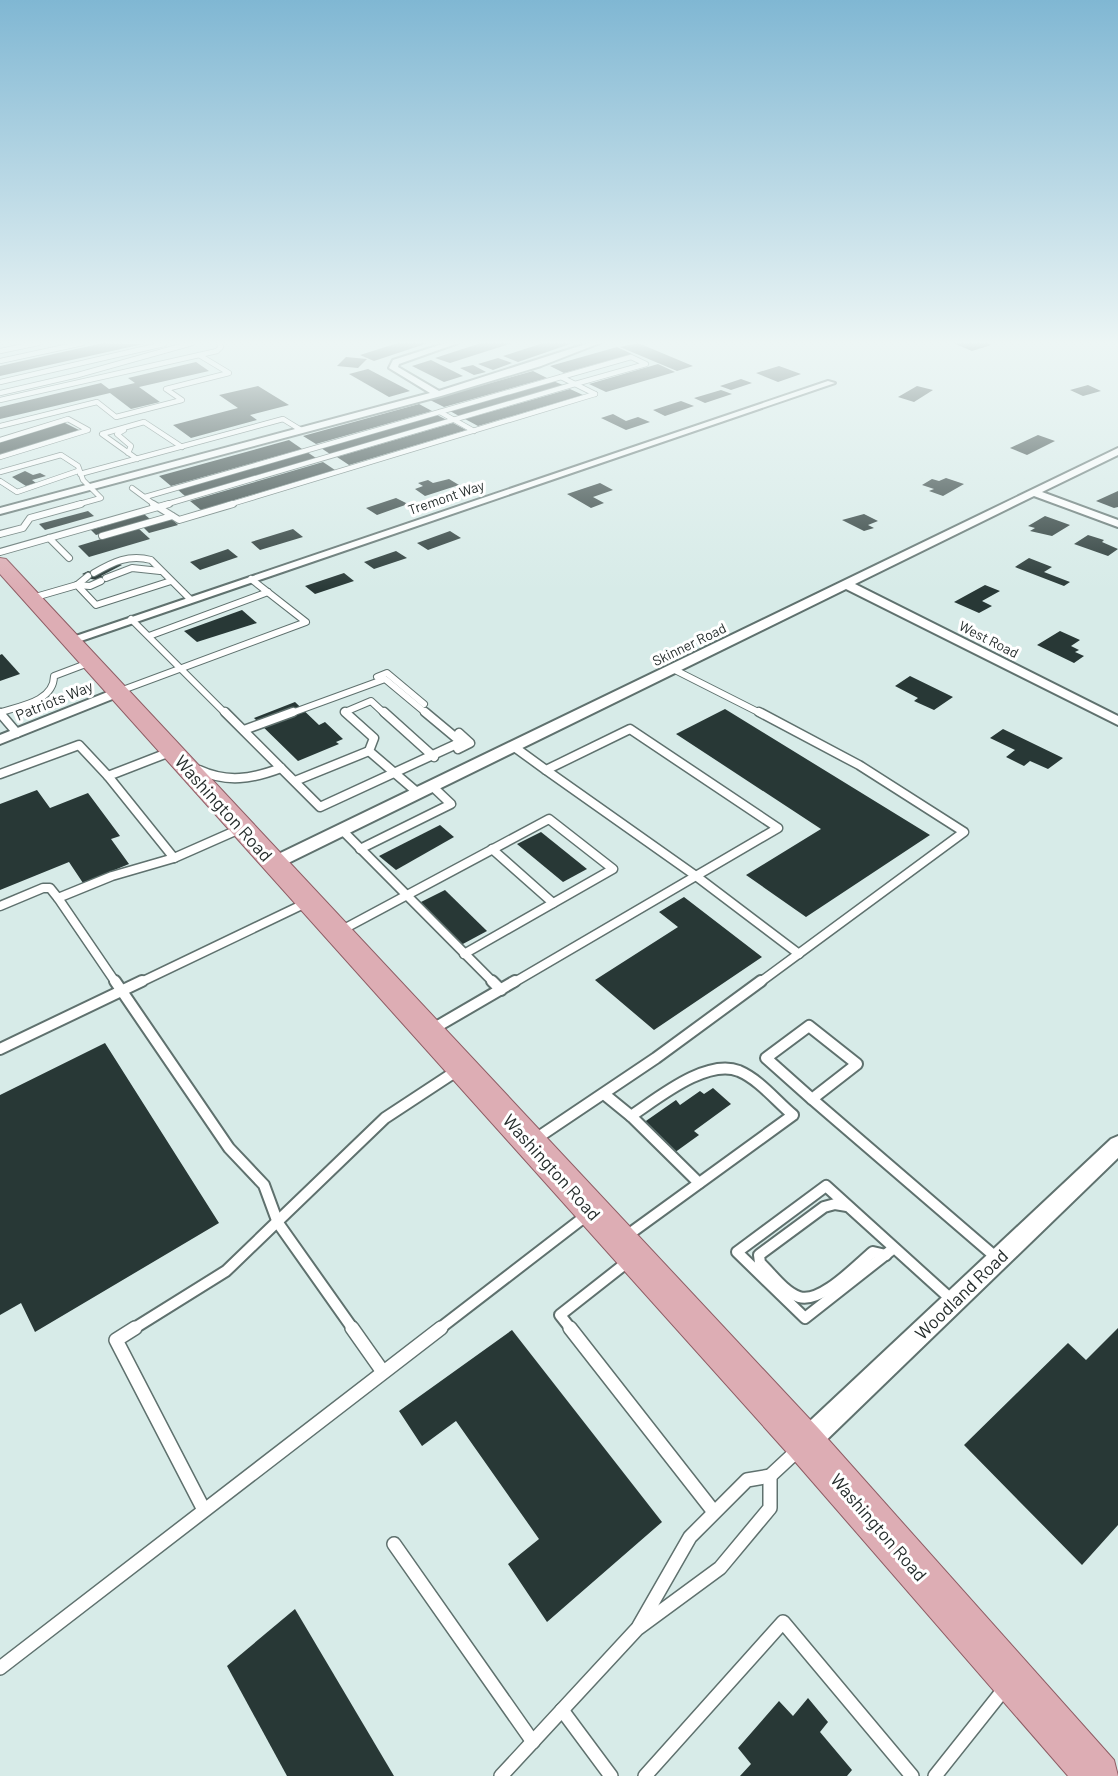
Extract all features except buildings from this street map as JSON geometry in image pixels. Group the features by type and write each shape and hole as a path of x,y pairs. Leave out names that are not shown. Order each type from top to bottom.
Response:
{"main road":[{"name":"Washington Road","path":"0,563 805,1443 1098,1776"}],"street":[{"path":"0,511 317,426"},
{"name":"Tremont Way","path":"70,640 702,426"},
{"name":"Skinner Road","path":"274,863 1118,451"},
{"path":"1032,492 1118,524"},
{"name":"West Road","path":"846,584 1118,721"},
{"name":"Patriots Way","path":"0,740 120,692"},
{"name":"Woodland Road","path":"805,1443 1118,1145"}],"lane":[{"path":"0,440 46,426"},
{"path":"0,458 88,430 81,426"},
{"path":"130,426 102,434 137,459"},
{"path":"150,426 180,445"},
{"path":"0,482 17,492 256,426"},
{"path":"294,426 301,430"},
{"path":"145,497 391,426"},
{"path":"0,552 436,426"},
{"path":"467,426 474,430"},
{"path":"132,488 179,520 488,426"},
{"path":"128,453 131,446 117,434 131,428 146,428 167,442 180,445"},
{"path":"310,449 341,470"},
{"path":"0,472 61,455 78,466 79,473 101,498 30,518 23,528 0,534"},
{"path":"102,536 172,516"},
{"path":"49,538 69,558"},
{"path":"77,585 118,559 130,557 151,560 189,599"},
{"path":"32,598 77,585 90,586 132,568 160,571"},
{"path":"120,692 306,622 251,579"},
{"path":"77,585 96,605 171,581"},
{"path":"148,636 268,592"},
{"path":"131,619 183,668 281,768 295,781 320,807 443,753 461,742 385,679 244,730"},
{"path":"17,733 0,712 41,698 52,690 56,682 54,676 92,662"},
{"path":"530,1143 604,1094 800,954 964,832 931,808 806,738 673,669"},
{"path":"295,781 369,751 374,738 345,712 371,701 434,757"},
{"path":"428,1032 778,828 630,729 546,770"},
{"path":"0,774 79,745 108,776 174,858"},
{"path":"513,746 696,876 800,954"},
{"path":"369,751 418,793"},
{"path":"108,776 175,753 201,771 231,780 248,779 281,768"},
{"path":"360,849 451,804 432,786"},
{"path":"337,932 549,819 613,869 464,954"},
{"path":"58,898 112,876 174,858 242,828"},
{"path":"342,830 501,990"},
{"path":"492,849 553,903"},
{"path":"0,906 43,888 50,888 229,1148 264,1185 278,1223 383,1372"},
{"path":"0,1049 309,902"},
{"path":"812,1099 857,1064 809,1026 766,1058 812,1099 998,1259"},
{"path":"204,1510 116,1340 226,1271 385,1118 461,1068"},
{"path":"631,1116 700,1074 717,1068 738,1070 793,1115 699,1183 560,1315 714,1512"},
{"path":"604,1094 631,1116 699,1183"},
{"path":"890,1251 805,1318 737,1252 826,1186 890,1251 953,1301"},
{"path":"848,1206 835,1204 824,1207 759,1255 760,1263 799,1297 813,1298 830,1288 873,1252 890,1251"},
{"path":"0,1668 592,1211"},
{"path":"637,1629 690,1537 747,1480 770,1476 805,1443"},
{"path":"501,1776 637,1629 720,1568 770,1508 770,1476"},
{"path":"394,1544 532,1742"},
{"path":"645,1776 783,1622 912,1776"},
{"path":"936,1776 1012,1678"},
{"path":"562,1710 611,1776"}]}
